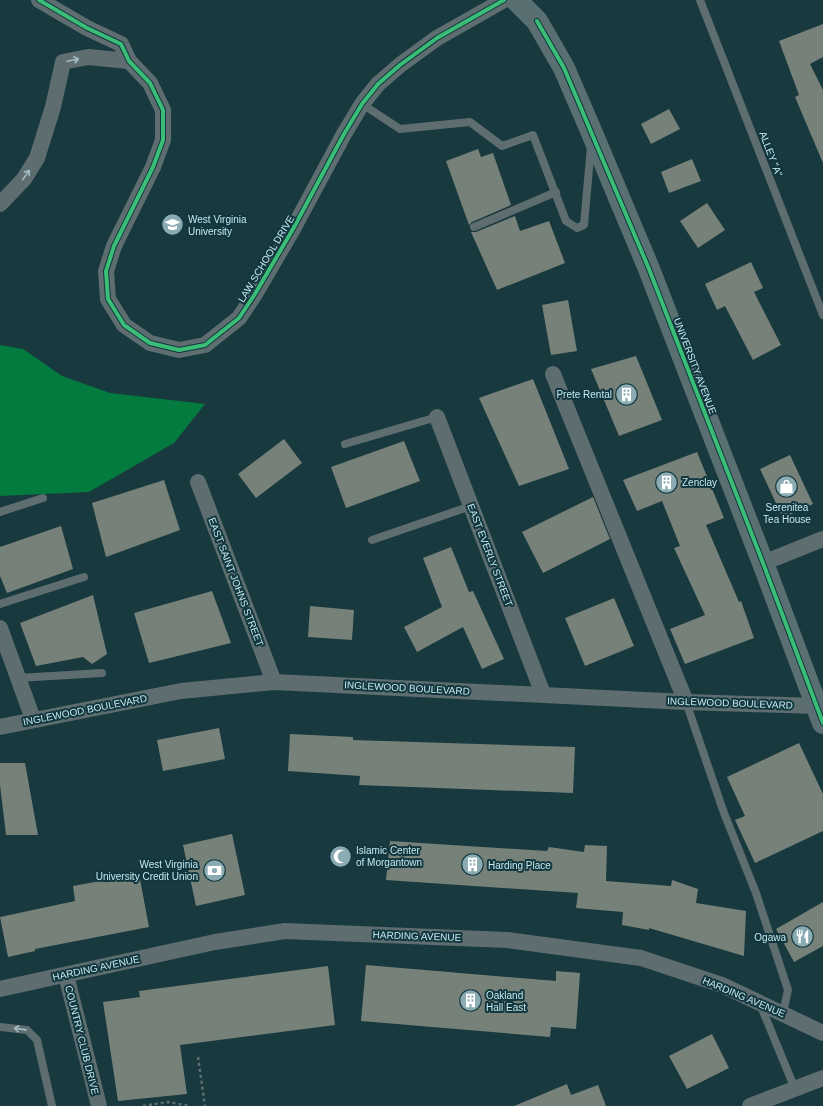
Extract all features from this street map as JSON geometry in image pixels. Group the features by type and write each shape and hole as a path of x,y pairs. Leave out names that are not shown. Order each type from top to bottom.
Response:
{"street":[{"name":"LAW SCHOOL DRIVE","path":"39,0 87,28 120,44 129,61 150,83 163,110 163,140 153,167 114,246 106,270 108,299 124,325 150,344 179,350 205,345 239,318 255,294 293,229 344,134 362,104 378,84 400,65 437,38 504,0"},
{"name":"UNIVERSITY AVENUE","path":"516,0 536,21 564,68 592,133 649,269 764,563 820,715"},
{"path":"0,204 24,179 37,158 53,107 63,62 88,57 129,61"},
{"path":"553,374 686,702"},
{"name":"EAST EVERLY STREET","path":"437,417 543,694"},
{"name":"EAST SAINT JOHNS STREET","path":"198,482 274,682"},
{"path":"764,563 823,539"},
{"path":"0,628 4,647 18,678 33,719"},
{"name":"INGLEWOOD BOULEVARD","path":"0,727 33,719 181,691 274,682 686,702 820,715"},
{"name":"HARDING AVENUE","path":"0,989 215,942 285,931 506,940 641,958 722,985 823,1033"},
{"name":"COUNTRY CLUB DRIVE","path":"66,975 99,1106"},
{"path":"750,1106 823,1078"}],"lane":[{"name":"ALLEY \"A\"","path":"700,0 823,315"},
{"path":"362,104 400,129 470,122 502,146 533,135 566,221 577,228 584,225 592,133"},
{"path":"474,228 556,192"},
{"path":"345,444 437,417"},
{"path":"0,512 44,498"},
{"path":"372,540 471,506"},
{"path":"0,604 84,577"},
{"path":"18,678 102,673"},
{"path":"686,702 724,813 756,893 788,990 783,1013"},
{"path":"759,1002 795,1089"},
{"path":"0,1027 27,1030 36,1040 52,1106"}],"path":[{"path":"198,1057 205,1106"},
{"path":"143,1106 168,1102 190,1106"}],"green space":[{"path":"0,345 23,349 62,376 110,393 205,404 174,443 89,492 0,496"}],"building":[{"path":"823,24 823,57 810,64 823,90 823,163 795,97 799,95 779,41"},
{"path":"669,109 680,129 651,144 641,124"},
{"path":"478,149 481,157 493,153 511,205 472,222 469,225 446,161"},
{"path":"692,159 701,181 669,193 661,172"},
{"path":"707,203 725,230 698,248 680,221"},
{"path":"515,216 520,231 549,221 565,263 497,290 471,232 476,232"},
{"path":"751,262 763,288 754,292 781,345 753,360 725,306 717,310 705,284"},
{"path":"568,300 577,351 551,355 542,305"},
{"name":"Prete Rental","path":"636,356 662,420 619,436 591,369"},
{"path":"533,379 569,469 519,486 479,398"},
{"path":"284,439 302,463 256,498 238,474"},
{"path":"404,441 420,481 346,508 331,467"},
{"path":"697,452 724,518 706,525 739,602 741,601 754,638 685,664 670,629 705,615 674,548 680,546 662,501 637,511 623,480"},
{"name":"Serenitea Tea House","path":"790,455 813,504 783,518 760,469"},
{"path":"164,480 180,530 106,557 92,503"},
{"path":"593,497 610,539 543,573 522,532"},
{"path":"61,526 73,569 7,593 0,576 0,547"},
{"path":"451,547 469,592 473,591 504,659 482,669 463,627 417,652 404,627 442,607 423,558"},
{"path":"212,591 231,643 149,663 134,613"},
{"path":"93,595 107,654 92,664 83,657 36,666 20,623"},
{"path":"614,598 634,646 585,666 565,618"},
{"path":"310,606 354,610 352,640 308,637"},
{"path":"219,728 225,759 163,771 157,740"},
{"path":"290,734 353,737 353,740 575,747 573,793 359,785 360,776 288,771"},
{"path":"799,743 823,794 823,831 755,863 735,820 745,816 727,777"},
{"path":"0,763 25,763 38,835 6,835 0,785"},
{"name":"West Virginia University Credit Union","path":"232,834 245,895 196,906 183,845"},
{"path":"390,841 547,851 549,847 584,852 585,845 607,846 606,881 671,886 672,880 698,889 696,903 746,911 744,956 649,928 649,930 622,925 623,912 576,908 578,893 386,880"},
{"path":"139,874 149,927 35,949 35,951 8,957 0,917 75,901 73,886"},
{"name":"Ogawa","path":"823,902 823,946 794,962 776,929"},
{"name":"Oakland Hall East","path":"366,965 556,981 556,971 580,973 576,1029 551,1027 550,1037 361,1021"},
{"path":"328,966 335,1025 180,1045 187,1094 118,1101 103,1002 140,997 139,991"},
{"path":"712,1034 729,1068 687,1089 669,1056"},
{"path":"567,1084 571,1095 598,1085 606,1106 514,1106"}],"cycle path":[{"path":"39,0 87,28 121,44 129,61 150,83 163,110 163,140 153,167 114,246 106,271 108,299 124,325 150,343 179,350 205,345 239,318 255,294 293,229 344,134 362,104 378,84 400,65 437,38 504,0"},
{"path":"537,21 564,68 649,269 763,563 823,723"}],"place":[{"name":"West Virginia University","path":"172,225"},
{"name":"Prete Rental","path":"627,394"},
{"name":"Zenclay","path":"667,482"},
{"name":"Serenitea Tea House","path":"787,487"},
{"name":"Islamic Center of Morgantown","path":"340,856"},
{"name":"Harding Place","path":"473,865"},
{"name":"West Virginia University Credit Union","path":"214,870"},
{"name":"Ogawa","path":"802,937"},
{"name":"Oakland Hall East","path":"471,1001"}]}
